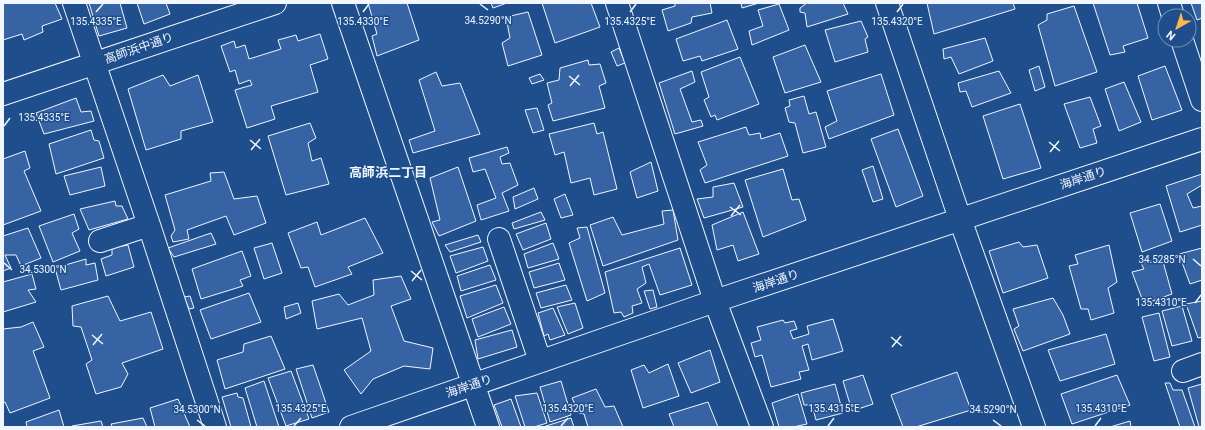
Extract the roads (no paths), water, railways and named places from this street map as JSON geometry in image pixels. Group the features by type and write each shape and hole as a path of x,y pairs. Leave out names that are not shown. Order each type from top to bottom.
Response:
{"street":[{"path":"74,3 215,427"},
{"name":"高師浜中通り","path":"3,94 275,3"},
{"path":"343,3 488,427"},
{"path":"617,3 715,301 762,427"},
{"path":"887,3 960,218 1034,427"},
{"path":"1185,48 1202,100"},
{"name":"海岸通り","path":"350,427 960,218 1202,139"},
{"path":"100,241 149,225"},
{"path":"499,239 540,361"}],"district":[{"name":"高師浜二丁目","path":"388,172"}]}
